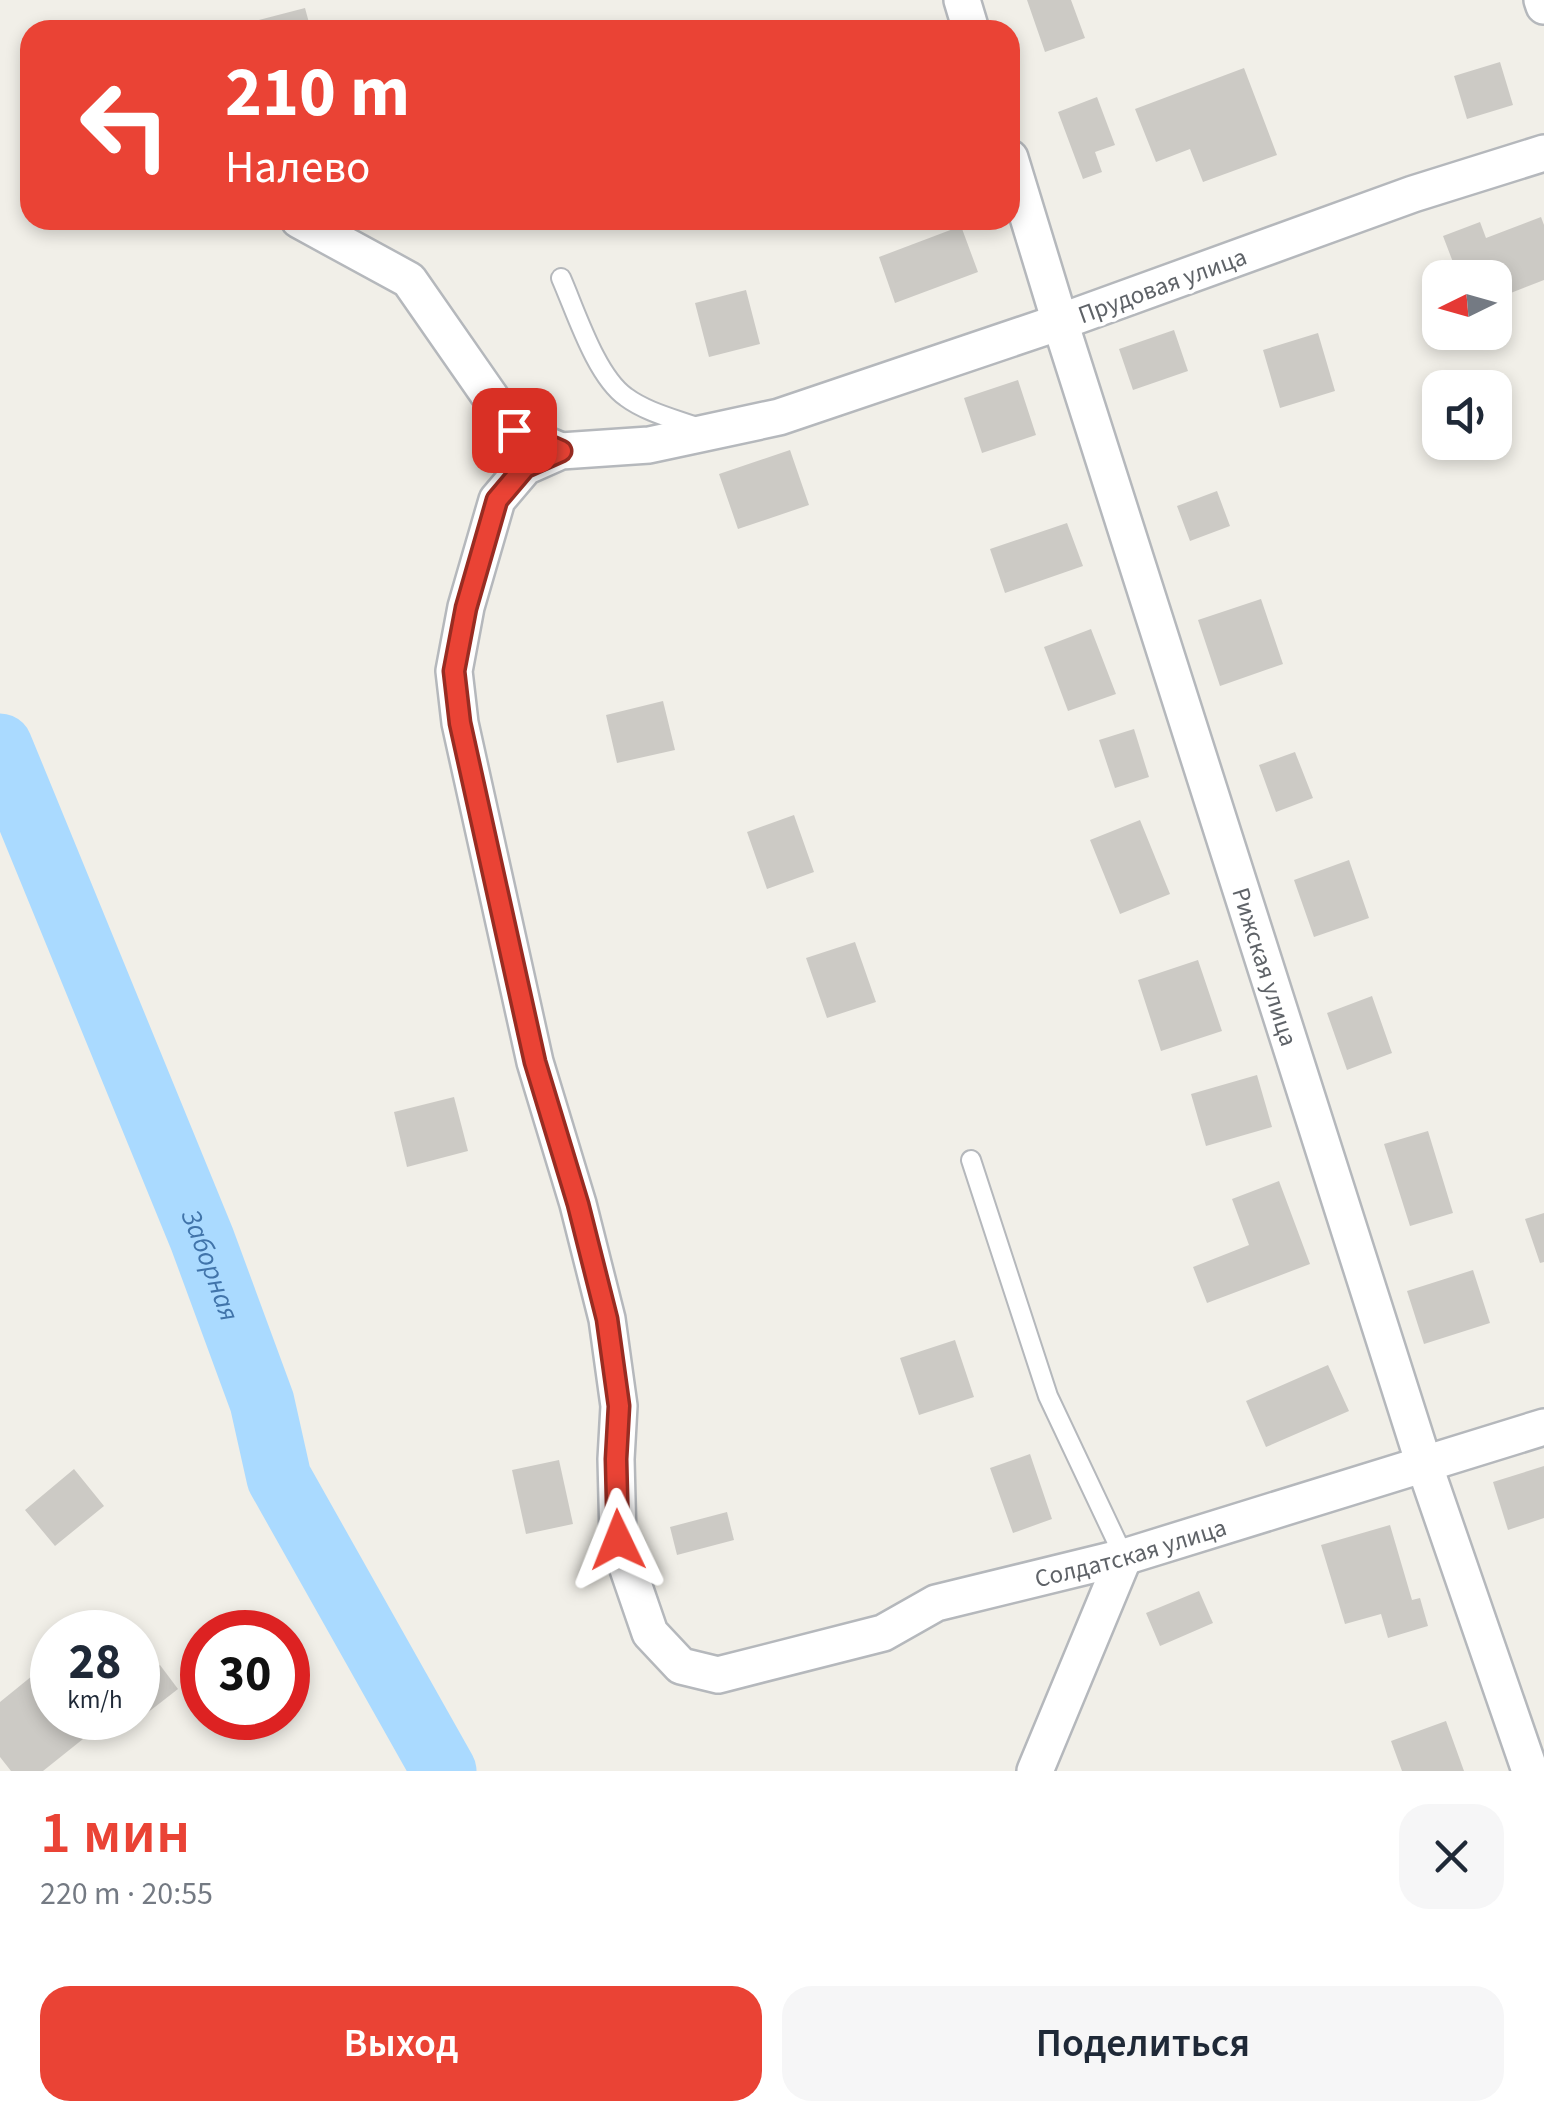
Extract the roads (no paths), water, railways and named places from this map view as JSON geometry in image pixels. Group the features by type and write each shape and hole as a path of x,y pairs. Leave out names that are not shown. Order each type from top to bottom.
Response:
{"street":[{"name":"Прудовая улица","path":"561,451 650,445 779,417 1060,322 1413,194 1544,153"},
{"name":"Рижская улица","path":"1020,191 1424,1464 1530,1771"},
{"path":"317,230 409,280 514,430 561,451"},
{"name":"Солдатская улица","path":"561,451 525,467 497,500 466,608 454,671 460,723 535,1062 578,1204 607,1319 619,1406 618,1540 650,1632 681,1666 718,1675 883,1633 936,1603 1124,1557 1544,1426"},
{"path":"1036,1771 1124,1557"}],"lane":[{"path":"561,278 598,361 624,396 709,432"},
{"path":"971,1160 1048,1396 1124,1557"}],"waterway":[{"name":"Заборная","path":"0,746 202,1239 262,1402 279,1478 444,1771"}]}
